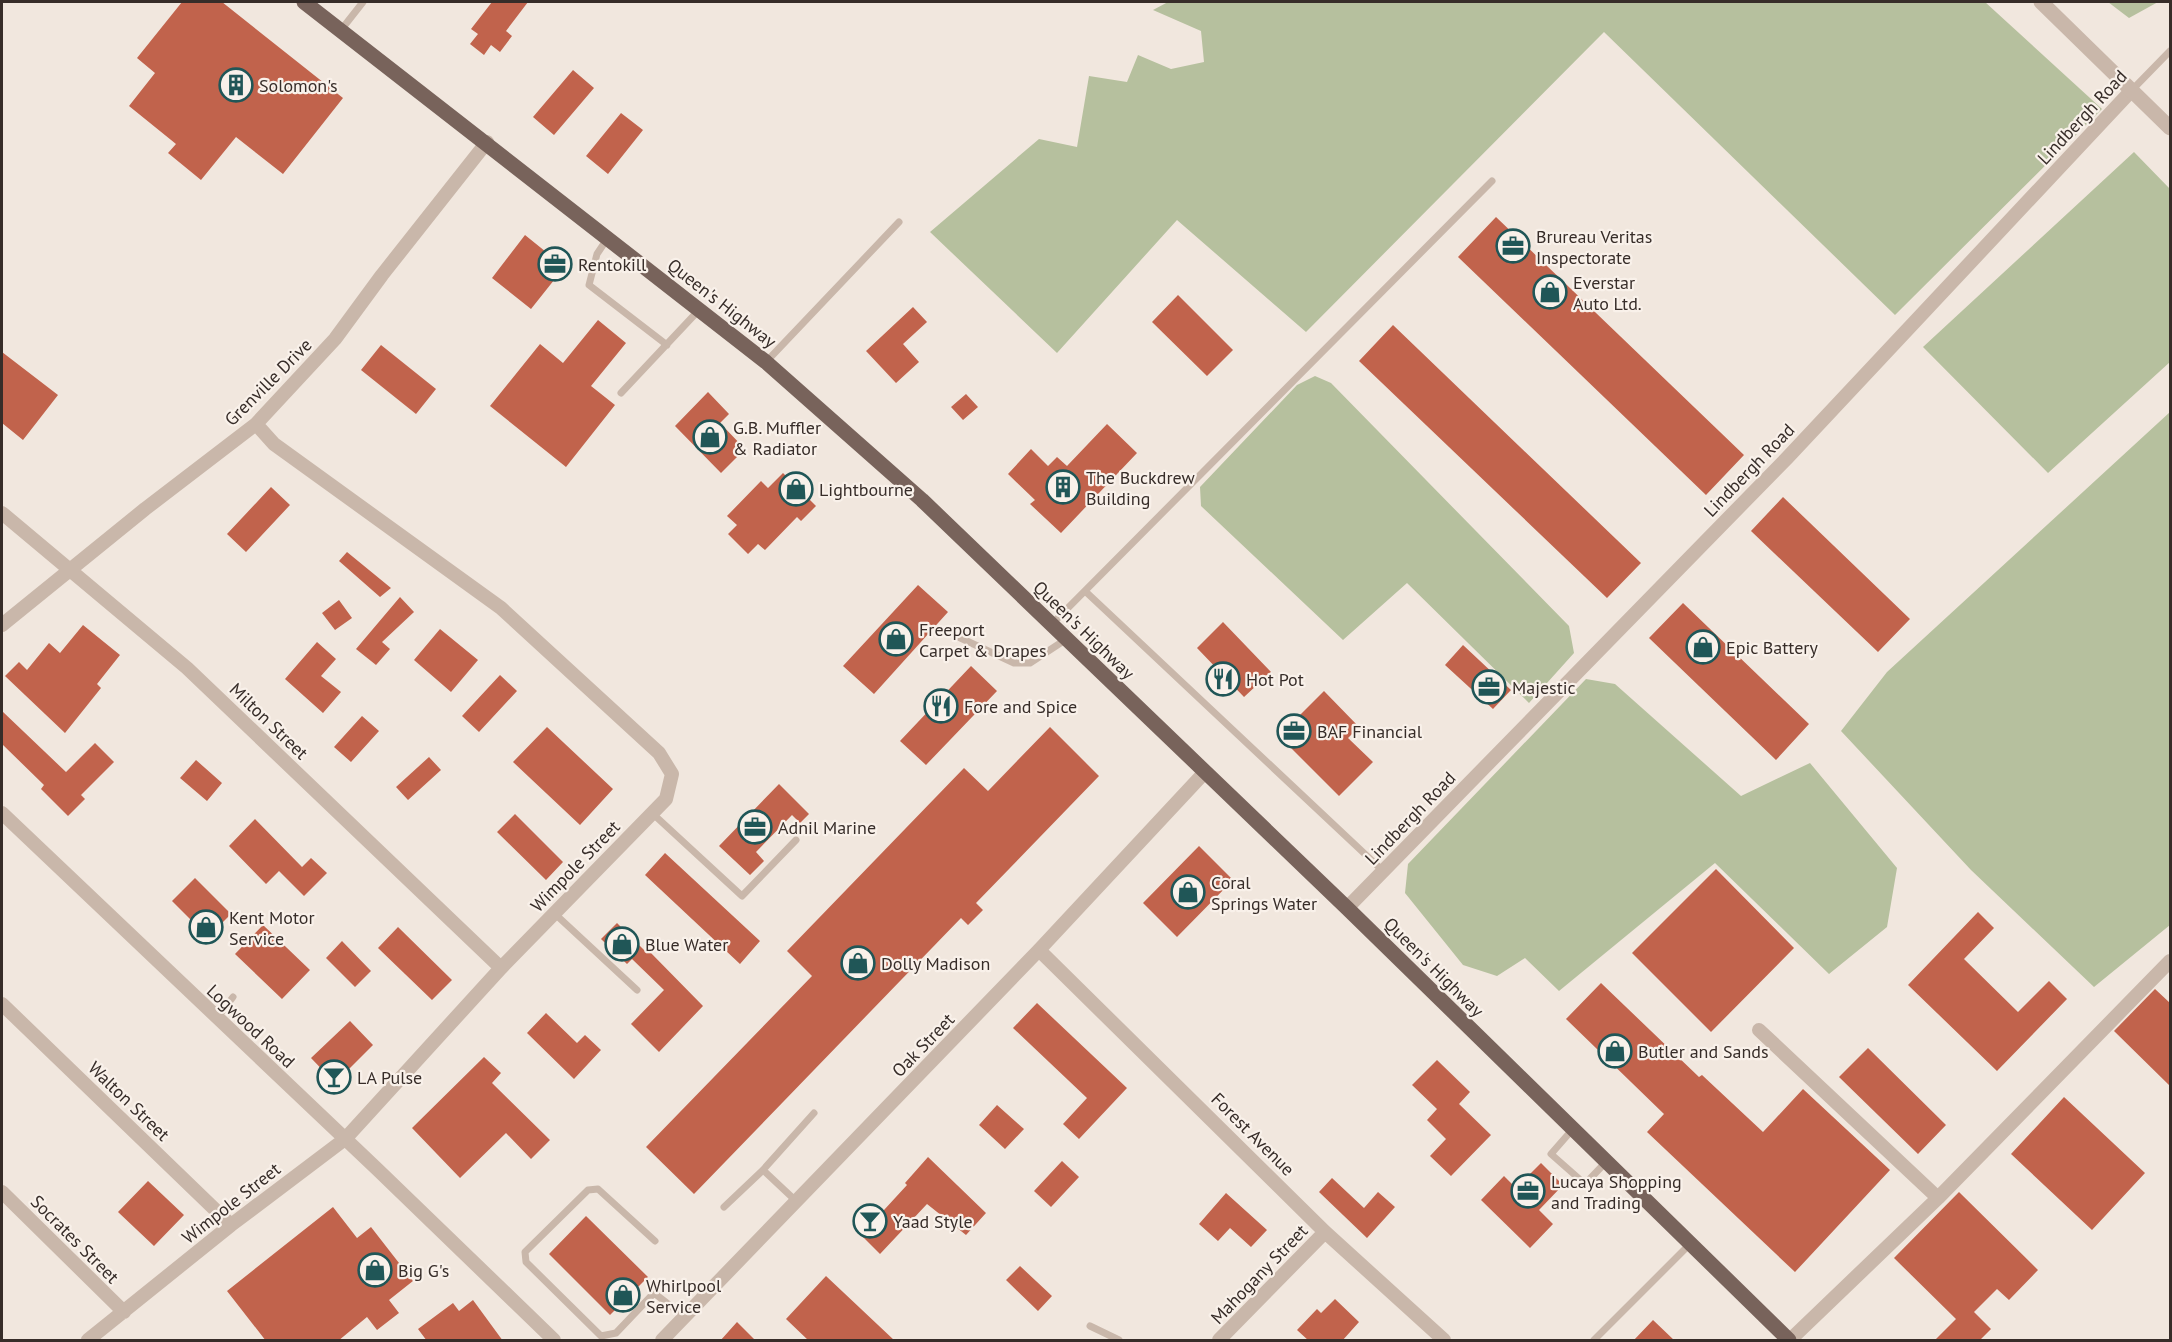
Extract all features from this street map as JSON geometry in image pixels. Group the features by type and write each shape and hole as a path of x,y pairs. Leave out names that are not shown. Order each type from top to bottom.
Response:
{"main road":[{"name":"Queen's Highway","path":"304,2 487,142 766,362 922,500 1065,640 1347,908 1790,1341"}],"street":[{"path":"2041,2 2170,128"},
{"name":"Lindbergh Road","path":"1347,908 1788,457 2132,90"},
{"name":"Grenville Drive","path":"2,626 256,424 335,339 382,274 487,142"},
{"name":"Wimpole Street","path":"88,1341 231,1225 345,1139 501,968 666,798 672,774 659,753 501,608 274,444 256,424"},
{"name":"Milton Street","path":"2,513 72,569 187,668 501,968"},
{"name":"Oak Street","path":"662,1341 1039,950 1205,772"},
{"name":"Logwood Road","path":"2,813 554,1341"},
{"name":"Forest Avenue","path":"1039,950 1325,1232 1443,1341"},
{"path":"1790,1341 1938,1198 2170,961"},
{"name":"Walton Street","path":"2,1004 231,1225"},
{"path":"1759,1030 1938,1198"},
{"name":"Socrates Street","path":"2,1192 124,1312"},
{"name":"Mahogany Street","path":"1220,1341 1325,1232"}],"lane":[{"path":"341,30 363,2"},
{"name":"Lindbergh Road","path":"2132,90 2170,51"},
{"path":"1050,625 1492,181"},
{"path":"766,362 899,222"},
{"path":"608,238 597,254 589,285 666,345"},
{"path":"621,393 699,310"},
{"path":"1085,591 1383,871"},
{"path":"954,635 1014,663 1030,663 1065,640"},
{"path":"652,813 742,896 796,840"},
{"path":"554,913 637,990"},
{"path":"217,1018 233,997"},
{"path":"724,1207 763,1170 814,1113"},
{"path":"1572,1130 1551,1154 1585,1184 1605,1162"},
{"path":"763,1170 797,1201"},
{"path":"655,1241 598,1189 588,1190 525,1252 526,1262 601,1336 616,1334 654,1293 685,1317"},
{"path":"1594,1341 1690,1245"},
{"path":"1090,1326 1119,1341"}],"green space":[{"path":"1168,2 1985,2 2102,109 1895,315 1604,32 1306,332 1177,220 1057,353 930,232 1039,139 1077,147 1089,76 1127,82 1138,55 1171,69 1204,62 1201,31 1153,10"},
{"path":"2108,2 2158,2 2129,18"},
{"path":"2134,152 2170,189 2170,362 2048,473 1923,347"},
{"path":"1315,376 1331,383 1569,626 1574,653 1529,703 1407,583 1343,640 1201,506 1200,487 1297,385"},
{"path":"2170,412 2170,925 2094,987 1971,870 1841,731 1887,672"},
{"path":"1586,679 1615,684 1741,796 1810,763 1897,868 1887,927 1829,974 1715,863 1559,991 1525,958 1497,976 1463,965 1405,893 1408,864"}],"building":[{"name":"Solomon's","path":"182,2 222,2 343,98 283,174 236,137 201,180 168,153 176,144 129,106 155,73 137,58"},
{"path":"492,2 528,2 506,31 512,36 500,52 491,45 484,55 470,44 478,34 471,29"},
{"path":"573,70 594,88 554,135 533,117"},
{"path":"621,113 643,130 608,174 586,156"},
{"path":"1496,217 1744,455 1706,495 1458,257"},
{"path":"525,235 551,256 557,249 570,260 531,309 492,278"},
{"path":"1178,295 1233,350 1207,376 1152,322"},
{"path":"913,307 927,322 903,344 919,362 896,383 866,351"},
{"path":"598,320 626,343 591,386 615,405 566,467 490,406 540,344 563,363"},
{"path":"1393,325 1641,563 1607,598 1359,361"},
{"path":"381,345 436,389 416,414 361,370"},
{"path":"2,352 58,395 23,440 2,423"},
{"name":"G.B. Muffler & Radiator","path":"708,392 729,414 720,423 745,449 721,473 675,426"},
{"path":"966,394 978,407 963,420 951,407"},
{"name":"The Buckdrew Building","path":"1107,424 1137,453 1061,533 1030,504 1035,500 1008,474 1031,449 1048,466 1057,457 1067,466"},
{"path":"783,473 816,506 801,521 797,517 765,550 758,544 748,554 728,534 737,525 727,516 761,481 768,488"},
{"path":"271,487 290,505 246,552 227,534"},
{"path":"1783,497 1910,619 1878,652 1751,531"},
{"path":"347,552 391,588 380,597 339,561"},
{"name":"Freeport Carpet & Drapes","path":"918,585 948,612 874,694 843,666"},
{"path":"400,597 414,612 382,642 390,649 376,665 356,649"},
{"path":"339,600 352,618 335,630 322,613"},
{"path":"1683,603 1809,724 1776,760 1649,638"},
{"path":"1223,622 1271,672 1244,697 1197,648"},
{"path":"83,625 120,655 97,684 101,688 65,733 5,676 19,662 27,670 49,643 60,653"},
{"path":"440,629 478,660 451,692 414,660"},
{"path":"317,642 336,659 321,676 341,692 323,713 285,679"},
{"path":"1463,645 1511,690 1493,709 1445,665"},
{"path":"971,666 997,691 926,765 900,741"},
{"path":"500,675 517,691 479,732 462,716"},
{"path":"1324,691 1359,727 1348,738 1373,762 1339,796 1279,736"},
{"path":"2,711 66,772 95,743 114,762 81,795 85,799 68,816 41,789 44,785 2,744"},
{"path":"362,716 379,731 351,762 334,747"},
{"path":"547,727 613,789 580,825 513,762"},
{"name":"Dolly Madison","path":"1050,727 1099,776 976,903 983,910 968,925 961,918 694,1194 646,1147 812,976 787,951 964,768 988,791"},
{"path":"429,757 441,770 408,800 396,787"},
{"path":"196,760 222,783 207,801 180,778"},
{"path":"779,784 809,814 800,823 792,815 756,852 764,861 750,875 719,846"},
{"path":"515,814 563,862 546,880 497,832"},
{"path":"255,819 302,867 311,858 327,873 304,896 279,871 266,884 229,846"},
{"name":"Coral Springs Water","path":"1199,846 1233,880 1177,937 1143,903"},
{"path":"665,853 760,941 740,964 645,875"},
{"path":"1716,869 1794,948 1711,1032 1632,953"},
{"path":"195,878 231,914 208,937 172,901"},
{"path":"1978,912 1994,928 1964,959 2018,1012 2049,981 2067,999 1997,1071 1908,985"},
{"name":"Blue Water","path":"617,923 647,953 649,951 703,1006 659,1052 631,1024 664,990 632,959 627,964 601,939"},
{"path":"263,925 310,970 282,999 235,954"},
{"path":"398,927 452,980 432,1000 378,948"},
{"path":"342,941 371,971 355,987 326,958"},
{"path":"1601,983 1699,1077 1702,1075 1763,1132 1803,1089 1890,1170 1795,1272 1647,1132 1664,1114 1566,1019"},
{"path":"2155,989 2170,1003 2170,1086 2114,1031"},
{"path":"1037,1003 1127,1088 1079,1139 1063,1124 1087,1098 1013,1028"},
{"path":"546,1013 577,1043 585,1035 601,1050 574,1079 527,1033"},
{"path":"350,1021 373,1045 335,1083 311,1058"},
{"path":"1868,1048 1946,1125 1918,1154 1839,1077"},
{"path":"484,1057 501,1073 492,1083 550,1140 531,1159 506,1133 460,1178 412,1128"},
{"path":"1437,1060 1470,1092 1459,1104 1491,1135 1451,1176 1430,1156 1446,1139 1427,1120 1437,1109 1412,1085"},
{"path":"2064,1097 2145,1173 2092,1230 2011,1154"},
{"path":"997,1105 1024,1129 1005,1149 979,1125"},
{"path":"928,1157 986,1213 966,1235 927,1204 880,1254 861,1235 907,1185 905,1183"},
{"path":"1062,1161 1079,1177 1051,1207 1034,1191"},
{"path":"1541,1163 1563,1185 1539,1210 1553,1224 1530,1248 1481,1200 1504,1176 1516,1188"},
{"path":"1332,1178 1364,1208 1378,1192 1395,1207 1367,1238 1319,1192"},
{"path":"148,1181 184,1215 154,1246 118,1212"},
{"path":"1959,1192 2038,1270 2009,1300 1997,1289 1974,1312 1991,1329 1979,1341 1934,1341 1956,1319 1894,1258"},
{"path":"1226,1193 1267,1230 1251,1247 1230,1228 1218,1241 1199,1224"},
{"path":"333,1207 357,1238 371,1227 413,1281 389,1300 399,1313 377,1330 367,1317 338,1341 266,1341 227,1291"},
{"path":"586,1216 648,1277 610,1315 549,1254"},
{"path":"1020,1266 1052,1296 1038,1311 1006,1280"},
{"path":"826,1276 895,1341 809,1341 786,1319"},
{"path":"1335,1299 1359,1322 1342,1341 1309,1341 1297,1330 1317,1309 1321,1313"},
{"path":"473,1300 503,1341 427,1341 418,1329 453,1303 459,1311"},
{"path":"1653,1320 1675,1341 1633,1341"},
{"path":"737,1322 756,1341 720,1341"}],"place":[{"name":"Solomon's","path":"236,85"},
{"name":"Brureau Veritas Inspectorate","path":"1513,246"},
{"name":"Rentokill","path":"555,264"},
{"name":"Everstar Auto Ltd.","path":"1550,292"},
{"name":"G.B. Muffler & Radiator","path":"710,437"},
{"name":"The Buckdrew Building","path":"1063,487"},
{"name":"Lightbourne","path":"796,489"},
{"name":"Freeport Carpet & Drapes","path":"896,639"},
{"name":"Epic Battery","path":"1703,647"},
{"name":"Hot Pot","path":"1223,679"},
{"name":"Majestic","path":"1489,687"},
{"name":"Fore and Spice","path":"941,706"},
{"name":"BAF Financial","path":"1294,731"},
{"name":"Adnil Marine","path":"755,827"},
{"name":"Coral Springs Water","path":"1188,892"},
{"name":"Kent Motor Service","path":"206,927"},
{"name":"Blue Water","path":"622,944"},
{"name":"Dolly Madison","path":"858,963"},
{"name":"Butler and Sands","path":"1615,1051"},
{"name":"LA Pulse","path":"334,1077"},
{"name":"Lucaya Shopping and Trading","path":"1528,1191"},
{"name":"Yaad Style","path":"870,1221"},
{"name":"Big G's","path":"375,1270"},
{"name":"Whirlpool Service","path":"623,1295"}]}
